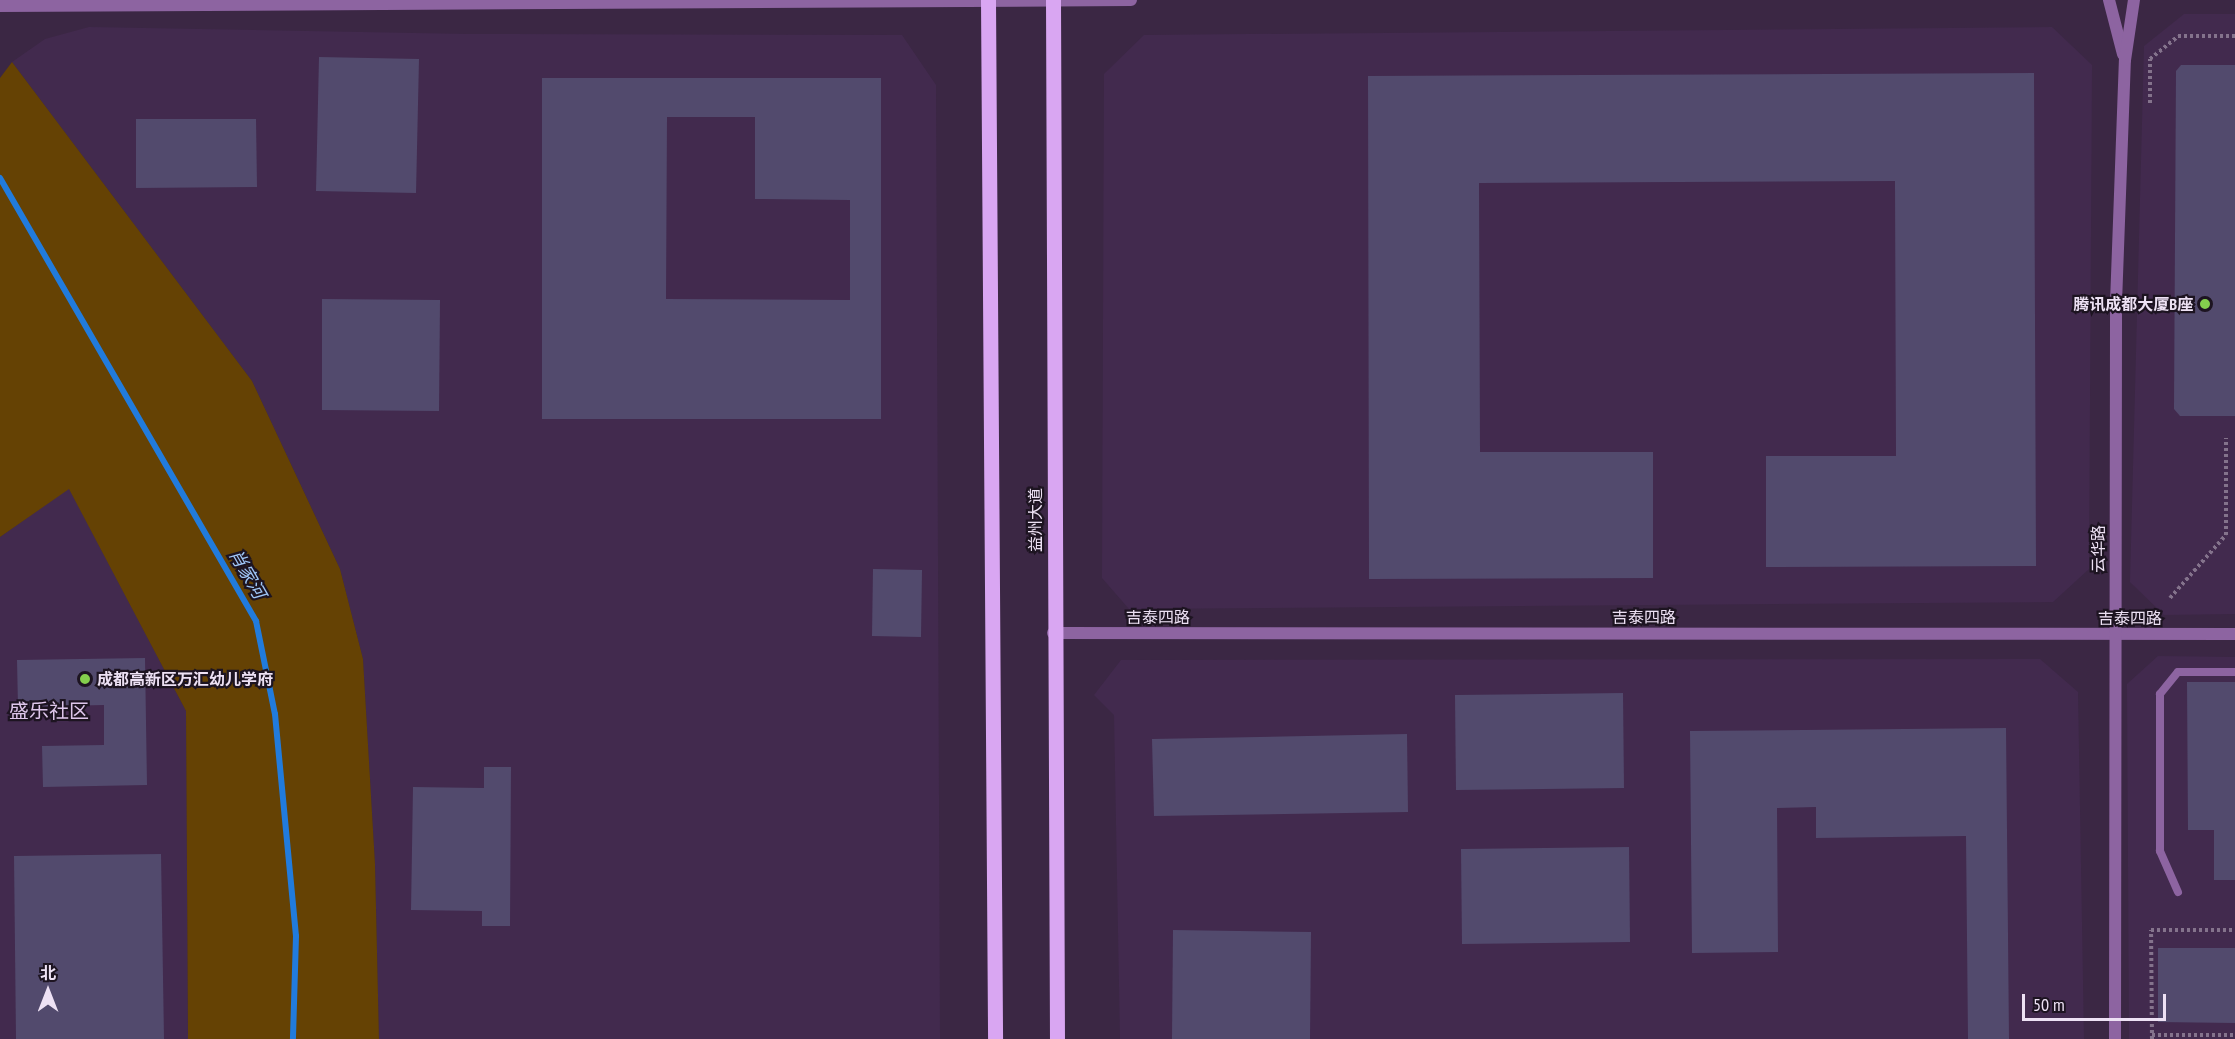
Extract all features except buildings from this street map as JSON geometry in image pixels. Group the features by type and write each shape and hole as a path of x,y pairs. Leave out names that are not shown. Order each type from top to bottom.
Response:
{"main road":[{"path":"988,1 994,1039"},
{"name":"益州大道","path":"1053,1 1053,633 1058,1039"}],"street":[{"path":"0,6 1131,0"},
{"name":"云华路","path":"2109,0 2125,60"},
{"name":"云华路","path":"2115,1039 2116,303 2125,60 2134,0"},
{"name":"吉泰四路","path":"1053,633 2235,634"}],"lane":[{"path":"2178,892 2160,851 2160,694 2178,672 2235,672"}],"path":[{"path":"2151,103 2151,59 2178,36 2235,36"},
{"path":"2170,598 2226,535 2226,438"},
{"path":"2235,930 2151,930 2152,1037 2235,1035"}],"shaded area":[{"path":"2184,14 2235,14 2235,614 2164,615 2130,582 2144,46"},
{"path":"89,27 468,34 902,35 936,85 940,1039 379,1039 375,864 363,659 340,569 252,381 12,62 45,39"},
{"path":"2052,27 2092,65 2089,569 2053,602 1129,609 1102,578 1104,74 1144,35"},
{"path":"12,62 252,381 340,569 363,659 375,864 379,1039 188,1039 186,711 69,489 0,537 0,78"},
{"path":"69,488 186,711 188,1039 0,1039 0,537"},
{"path":"2158,656 2235,657 2235,1039 2129,1039 2127,684"},
{"path":"2040,659 2078,692 2084,1039 1120,1039 1114,715 1094,695 1121,660"}],"waterway":[{"name":"肖家河","path":"0,178 256,621 275,714 296,936 293,1039"}],"place":[{"name":"腾讯成都大厦B座","path":"2205,304"},
{"name":"成都高新区万汇幼儿学府","path":"85,679"}],"district":[{"name":"盛乐社区","path":"49,711"}]}
